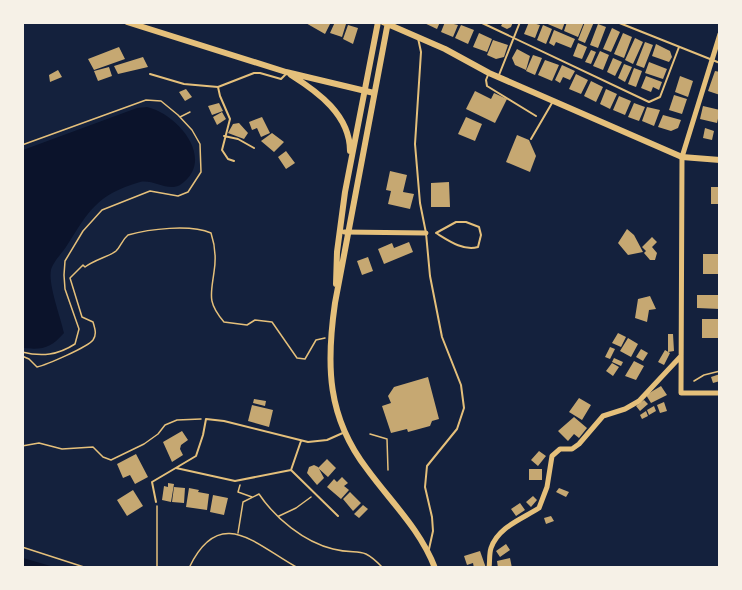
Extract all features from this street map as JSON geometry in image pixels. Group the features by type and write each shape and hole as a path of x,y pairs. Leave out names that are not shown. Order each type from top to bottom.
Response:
{"street":[{"path":"127,22 286,72 374,93"},
{"path":"335,303 339,231 378,22"},
{"path":"435,567 429,552 404,515 366,468 345,432 331,383 329,356 335,303 386,23 445,49 489,73 682,157 720,160"},
{"path":"720,34 682,157 681,356 681,393 720,393"},
{"path":"286,72 322,95 329,103 348,137 350,164"},
{"path":"339,231 348,233 426,232"},
{"path":"489,567 491,548 500,532 539,508 547,487 552,456 560,449 572,449 579,444 603,416 625,409 639,401 681,356"}],"lane":[{"path":"480,22 649,102 660,97 679,47"},
{"path":"498,77 520,22"},
{"path":"617,22 720,63"},
{"path":"418,37 421,52 415,144 420,203 426,232 430,276 442,337 461,386 464,408 457,429 427,466 425,487 433,524 429,552"},
{"path":"150,74 184,84 218,87 254,73 281,79 286,72"},
{"path":"489,73 486,80 487,86 536,116"},
{"path":"218,87 230,119 222,150 228,159 234,161"},
{"path":"531,139 553,101"},
{"path":"224,136 238,139 254,148"},
{"path":"456,222 466,222 478,227 481,235 478,247 470,249 436,233 456,222"},
{"path":"156,502 152,482 196,456 206,419 224,421 301,441 316,442 345,432"},
{"path":"291,470 301,441"},
{"path":"176,468 235,481 291,470"},
{"path":"291,470 338,516"}],"path":[{"path":"22,145 146,100 160,102 180,117 192,130 200,144 202,157 201,172 188,192 178,196 150,191 102,210 83,231 65,261 65,289 79,329 75,344 59,352 38,356 22,352"},
{"path":"180,117 190,112"},
{"path":"22,356 37,367 55,362 92,342 96,333 93,322 82,317 69,278 83,265 85,267 94,260 116,251 128,235 166,228 203,230 211,233 215,271 210,285 211,299 224,322 247,325 255,320 272,322 297,358 305,359 316,340 330,338"},
{"path":"694,381 704,375 720,371"},
{"path":"22,446 39,443 63,449 93,447 103,457 111,460 144,444 171,422 187,418 206,419"},
{"path":"370,434 387,439 388,470"},
{"path":"238,492 252,498"},
{"path":"278,516 296,508 316,493"},
{"path":"238,533 243,502 258,494 278,516 307,539 332,549 361,551 370,555 383,567"},
{"path":"156,502 157,567"},
{"path":"189,567 203,544 217,536 238,533 298,567"},
{"path":"22,547 87,567"}],"water":[{"path":"147,107 159,111 170,119 189,139 194,151 195,163 190,175 175,187 140,182 113,193 95,206 81,223 51,270 53,293 64,333 46,347 23,348 23,150 137,108"},
{"path":"23,558 54,567 23,567"}],"building":[{"path":"304,22 331,22 325,34"},
{"path":"335,22 346,24 342,37 330,33"},
{"path":"422,22 440,22 437,29"},
{"path":"445,22 458,25 453,37 441,32"},
{"path":"503,22 513,22 507,29 501,26"},
{"path":"529,22 540,25 535,38 524,34"},
{"path":"543,22 565,22 562,30"},
{"path":"567,22 584,22 578,37 564,31"},
{"path":"585,22 594,22 585,43 578,40"},
{"path":"598,24 606,27 598,48 590,45"},
{"path":"348,25 358,28 353,44 343,39"},
{"path":"461,25 474,30 468,44 455,38"},
{"path":"543,25 552,29 546,44 537,40"},
{"path":"612,28 620,32 611,52 603,49"},
{"path":"554,30 575,39 571,48 556,42 554,46 549,43"},
{"path":"479,33 492,39 487,52 473,47"},
{"path":"623,33 632,37 624,58 614,54"},
{"path":"635,38 643,42 633,64 625,60"},
{"path":"493,40 508,45 504,57 496,59 487,55"},
{"path":"645,42 653,45 644,68 636,65"},
{"path":"578,43 587,47 582,59 573,56"},
{"path":"656,44 670,51 672,57 669,62 652,56"},
{"path":"119,47 125,59 94,70 88,59"},
{"path":"517,49 530,56 526,70 515,65 512,58"},
{"path":"591,50 596,52 591,64 585,62"},
{"path":"600,51 609,55 603,70 593,66"},
{"path":"533,55 542,58 535,75 526,71"},
{"path":"143,57 148,67 118,74 114,66"},
{"path":"613,58 622,62 615,76 607,72"},
{"path":"545,60 559,65 552,81 538,75"},
{"path":"649,62 667,69 663,79 645,73"},
{"path":"624,64 632,67 625,82 618,78"},
{"path":"562,65 575,71 570,80 563,77 560,83 555,80"},
{"path":"109,67 112,76 98,81 94,71"},
{"path":"634,68 642,71 636,87 628,84"},
{"path":"58,70 62,77 50,82 49,75"},
{"path":"715,71 720,72 720,95 708,91"},
{"path":"576,74 588,80 581,94 569,89"},
{"path":"646,76 662,82 659,90 653,87 651,92 641,88"},
{"path":"680,76 693,81 688,97 675,92"},
{"path":"591,81 603,87 596,102 584,96"},
{"path":"186,89 192,97 185,101 179,92"},
{"path":"606,89 617,94 610,109 600,104"},
{"path":"475,91 491,99 494,93 507,99 495,123 466,109"},
{"path":"674,95 687,99 682,114 669,110"},
{"path":"619,96 631,101 625,115 613,110"},
{"path":"219,103 223,111 212,115 208,106"},
{"path":"634,103 645,107 639,121 628,117"},
{"path":"703,106 720,110 717,123 700,119"},
{"path":"647,107 660,110 654,126 642,121"},
{"path":"222,112 226,119 217,125 213,117"},
{"path":"663,115 681,120 678,128 671,131 658,127"},
{"path":"262,117 270,133 261,137 257,128 252,130 249,122"},
{"path":"466,117 482,124 475,141 458,134"},
{"path":"239,123 248,133 244,139 228,133 233,124"},
{"path":"705,128 714,131 712,140 703,138"},
{"path":"272,133 284,142 274,152 261,141"},
{"path":"517,135 529,140 536,156 530,172 506,162"},
{"path":"286,151 295,163 286,169 278,157"},
{"path":"390,171 407,175 403,192 414,194 410,209 388,204 391,191 386,190"},
{"path":"449,182 450,207 431,207 431,183"},
{"path":"711,187 720,187 720,204 711,204"},
{"path":"627,229 634,235 643,252 628,255 618,243"},
{"path":"652,237 657,242 652,247 657,253 655,260 650,260 642,247"},
{"path":"409,242 413,252 384,264 378,249 392,243 394,248"},
{"path":"703,254 720,254 720,274 703,274"},
{"path":"368,257 373,271 362,275 357,261"},
{"path":"697,295 720,295 720,309 697,308"},
{"path":"650,296 656,309 649,310 647,322 635,318 638,299"},
{"path":"702,319 720,319 720,338 702,338"},
{"path":"618,333 626,337 621,347 612,343"},
{"path":"668,334 673,334 674,351 668,352"},
{"path":"628,338 638,344 631,357 620,351"},
{"path":"610,347 615,349 610,359 605,357"},
{"path":"641,349 648,353 643,361 636,357"},
{"path":"665,350 670,353 664,365 658,362"},
{"path":"614,358 623,362 621,366 612,362"},
{"path":"634,361 644,366 636,380 625,376"},
{"path":"612,363 619,367 613,376 606,371"},
{"path":"720,374 720,381 713,383 711,377"},
{"path":"428,377 439,419 432,421 430,426 408,432 407,429 391,433 382,406 391,403 388,396 394,387"},
{"path":"661,386 667,395 651,403 646,395"},
{"path":"579,398 591,405 582,420 569,412"},
{"path":"254,399 266,401 265,406 253,403"},
{"path":"644,400 648,404 640,411 636,406"},
{"path":"664,402 667,411 660,413 657,405"},
{"path":"252,405 273,410 269,427 248,421"},
{"path":"654,406 656,411 649,415 647,410"},
{"path":"646,411 648,416 642,419 640,415"},
{"path":"574,417 587,428 579,438 574,434 568,441 558,431"},
{"path":"182,431 188,440 181,445 183,455 172,462 163,442"},
{"path":"539,451 546,456 538,466 531,460"},
{"path":"136,454 148,477 135,484 130,475 123,478 117,464"},
{"path":"327,459 336,468 328,477 318,468"},
{"path":"314,465 318,467 324,478 317,485 307,473 309,467"},
{"path":"529,469 542,469 542,480 529,480"},
{"path":"342,477 348,483 344,486 349,490 341,499 327,487 334,479 337,482"},
{"path":"168,483 174,484 171,502 162,500 164,486 168,487"},
{"path":"174,487 185,488 184,503 172,502"},
{"path":"189,488 209,494 207,510 186,507"},
{"path":"559,488 569,492 566,497 556,492"},
{"path":"133,490 143,506 127,516 117,500"},
{"path":"350,492 361,503 353,511 343,499"},
{"path":"213,495 228,498 224,515 210,512"},
{"path":"533,496 537,500 531,507 526,502"},
{"path":"520,503 525,510 516,516 511,509"},
{"path":"363,505 368,509 359,518 354,514"},
{"path":"551,516 554,521 546,524 544,518"},
{"path":"506,544 510,550 500,557 496,551"},
{"path":"480,551 486,568 474,568 473,563 467,565 464,556"},
{"path":"510,558 512,568 498,568 497,561"}]}
